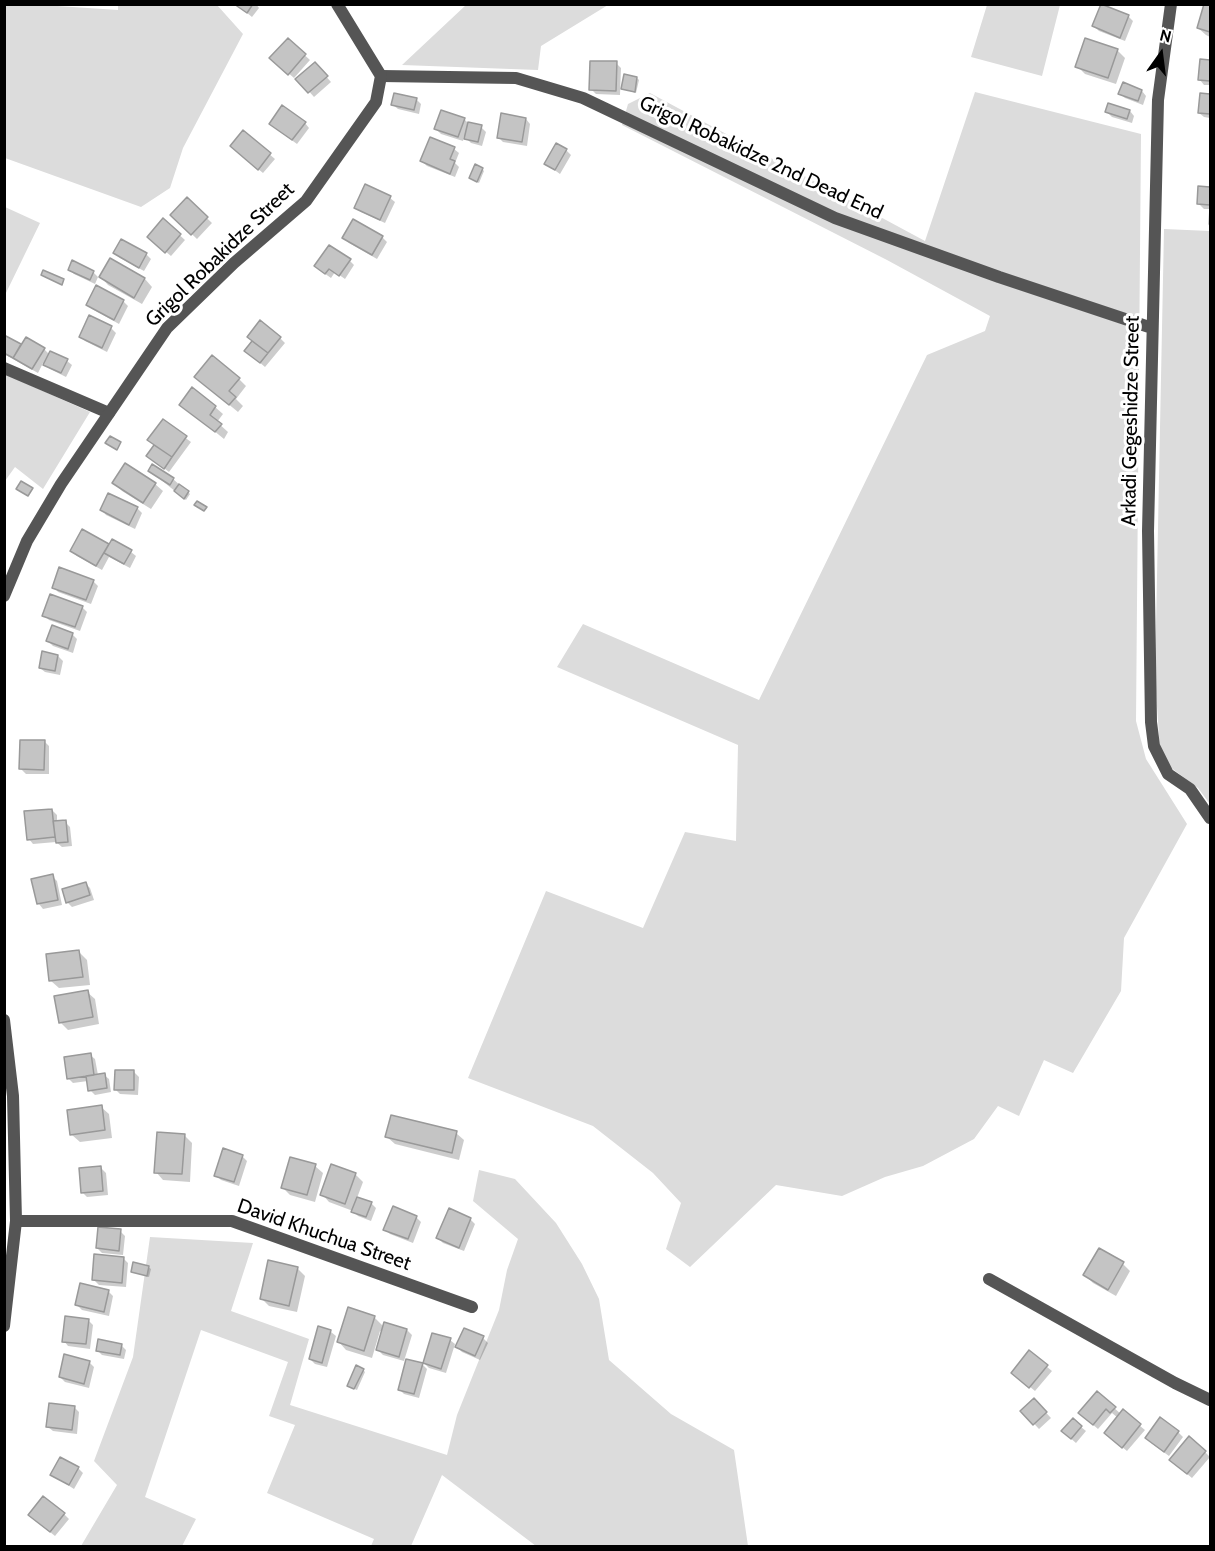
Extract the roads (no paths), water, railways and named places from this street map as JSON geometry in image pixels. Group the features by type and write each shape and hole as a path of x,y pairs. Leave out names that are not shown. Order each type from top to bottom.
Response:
{"street":[{"path":"337,4 381,76"},
{"name":"Arkadi Gegeshidze Street","path":"1171,4 1158,100 1152,328 1148,531 1152,730 1154,746 1168,774 1190,789 1210,818"},
{"name":"Grigol Robakidze 2nd Dead End","path":"381,76 516,78 583,98 835,218 999,277 1152,328"},
{"name":"Grigol Robakidze Street","path":"4,596 27,541 61,484 167,328 234,263 306,201 376,102 381,76"},
{"path":"4,368 109,413"},
{"path":"4,1020 13,1096 15,1221 4,1326"},
{"name":"David Khuchua Street","path":"15,1221 232,1221 472,1307"},
{"path":"989,1279 1175,1383 1210,1400"}]}
